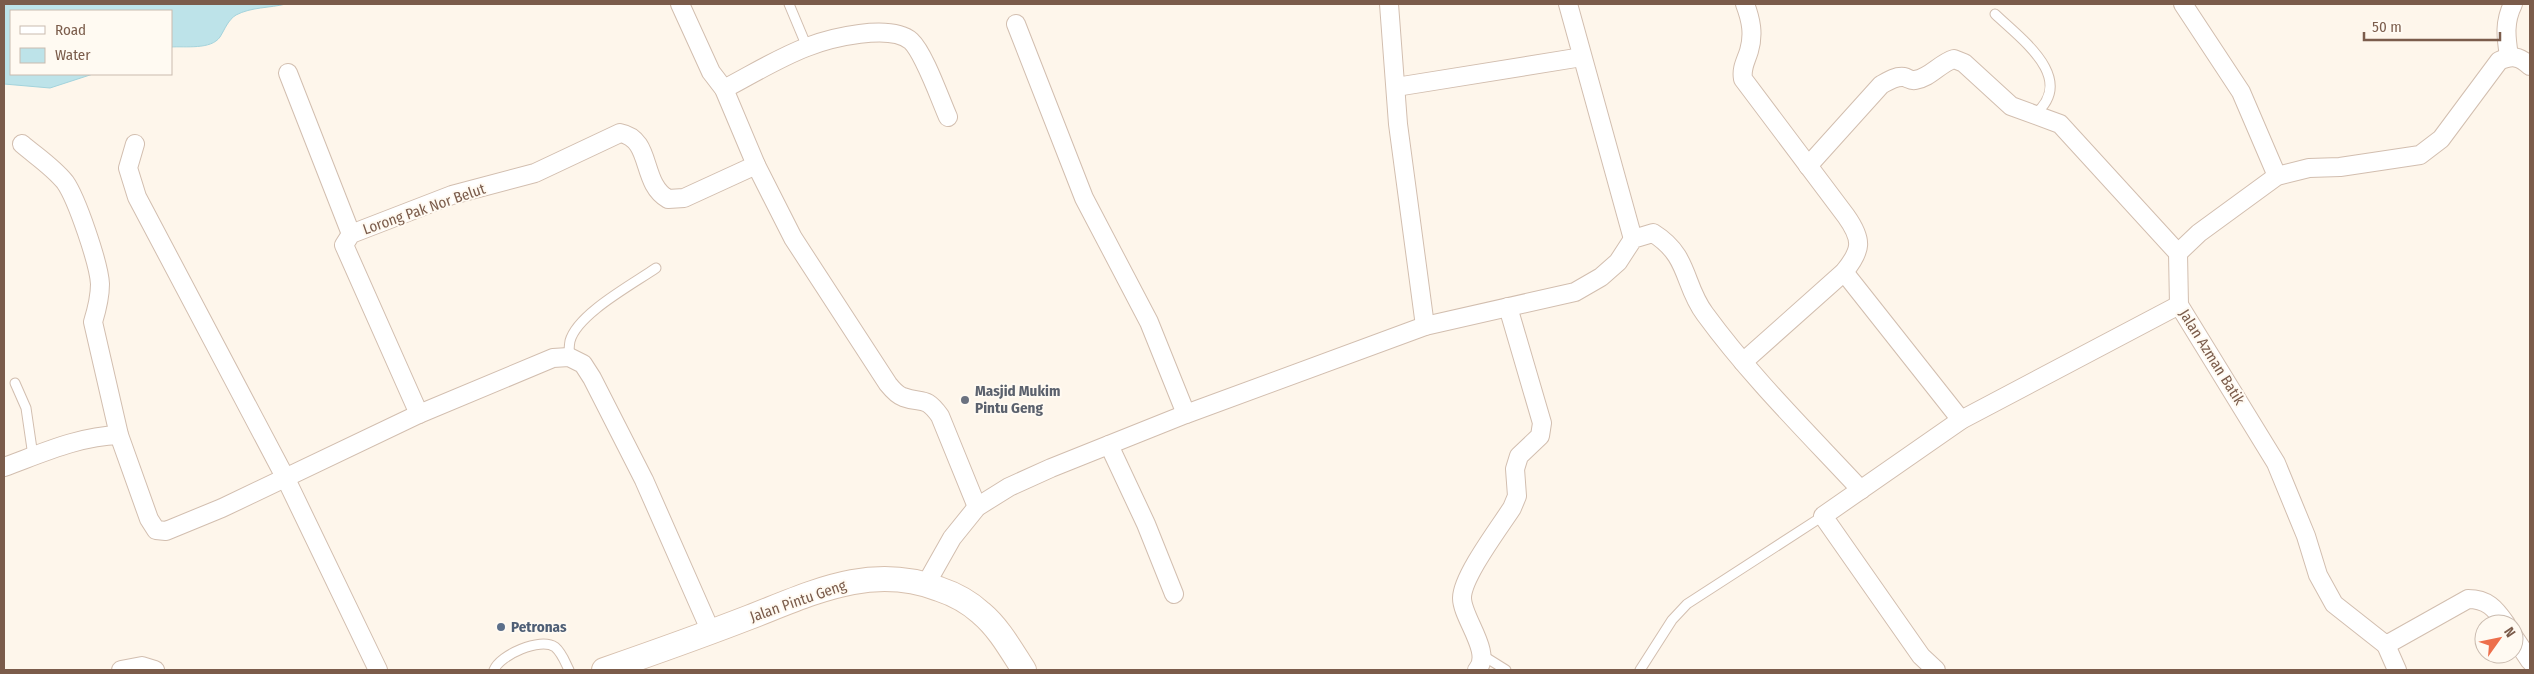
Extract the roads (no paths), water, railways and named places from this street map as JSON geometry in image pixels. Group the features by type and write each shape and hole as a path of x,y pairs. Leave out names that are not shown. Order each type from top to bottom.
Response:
{"main road":[{"name":"Jalan Pintu Geng","path":"604,670 711,632 820,590 862,579 899,578 926,584 955,595 981,613 1004,638 1024,670"}],"street":[{"path":"680,4 708,66 724,88 756,165 793,238 888,384 903,397 924,400 933,406 940,416 977,507"},
{"path":"1389,4 1398,124 1425,326"},
{"path":"1568,4 1633,239"},
{"path":"1743,362 1844,272 1857,254 1857,234 1743,79 1742,69 1749,51 1752,31 1745,4"},
{"path":"2183,4 2241,92 2277,176"},
{"path":"2510,56 2505,32 2508,14 2513,4"},
{"path":"1016,24 1084,198 1149,322 1186,414"},
{"path":"724,88 807,47 863,34 881,32 910,40 918,51 948,117"},
{"path":"1808,166 1886,82 1897,78 1913,81 1925,77 1946,61 1954,59 1964,63 2011,106 2060,124 2178,253 2199,233 2277,176 2309,168 2340,167 2420,155 2441,139 2485,76 2499,61 2510,56 2521,57 2530,66"},
{"path":"1396,87 1582,57"},
{"path":"288,73 351,234"},
{"name":"Lorong Pak Nor Belut","path":"419,414 344,245 351,234 452,195 536,173 620,133 630,135 638,141 655,187 668,199 684,198 756,165"},
{"path":"22,144 49,166 65,183 77,205 100,282 99,304 93,322 119,435 149,519 156,530 166,531 222,508 419,414 553,358 569,357 583,364 618,428 711,632"},
{"path":"135,144 128,168 137,197 285,477 378,670"},
{"path":"926,584 952,538 977,507 1009,486 1186,414 1425,326 1575,292 1601,277 1618,262 1633,239 1653,234 1667,242 1680,259 1703,312 1743,362 1861,490"},
{"name":"Jalan Azman Batik","path":"2178,253 2179,305 2276,463 2306,536 2318,575 2334,604 2386,645"},
{"path":"1844,272 1961,420"},
{"path":"1936,670 1921,656 1823,516 1961,420 2179,305"},
{"path":"1480,663 1462,599 1465,582 1512,508 1517,496 1514,469 1519,456 1540,436 1542,423 1508,307"},
{"path":"4,467 82,441 119,435"},
{"path":"1109,445 1146,524 1174,594"},
{"path":"2397,670 2386,645 2468,599 2482,599 2496,609 2499,614"},
{"path":"121,670 142,666 155,670"}],"lane":[{"path":"789,4 807,47"},
{"path":"1995,14 2037,53 2045,65 2050,79 2048,94 2044,106 2034,115"},
{"path":"569,357 570,340 579,325 593,312 656,268"},
{"path":"15,383 26,408 33,456"},
{"path":"1640,670 1672,620 1687,604 1823,516"},
{"path":"494,670 505,656 539,643 554,646 561,653 569,670"},
{"path":"1480,663 1506,670"}],"water":[{"path":"4,4 286,4 242,12 231,19 216,41 204,46 190,47 172,47 172,10 10,10 10,75 90,75 50,88 4,84"}],"place":[{"name":"Masjid Mukim Pintu Geng","path":"965,400"},
{"name":"Petronas","path":"501,627"}]}
